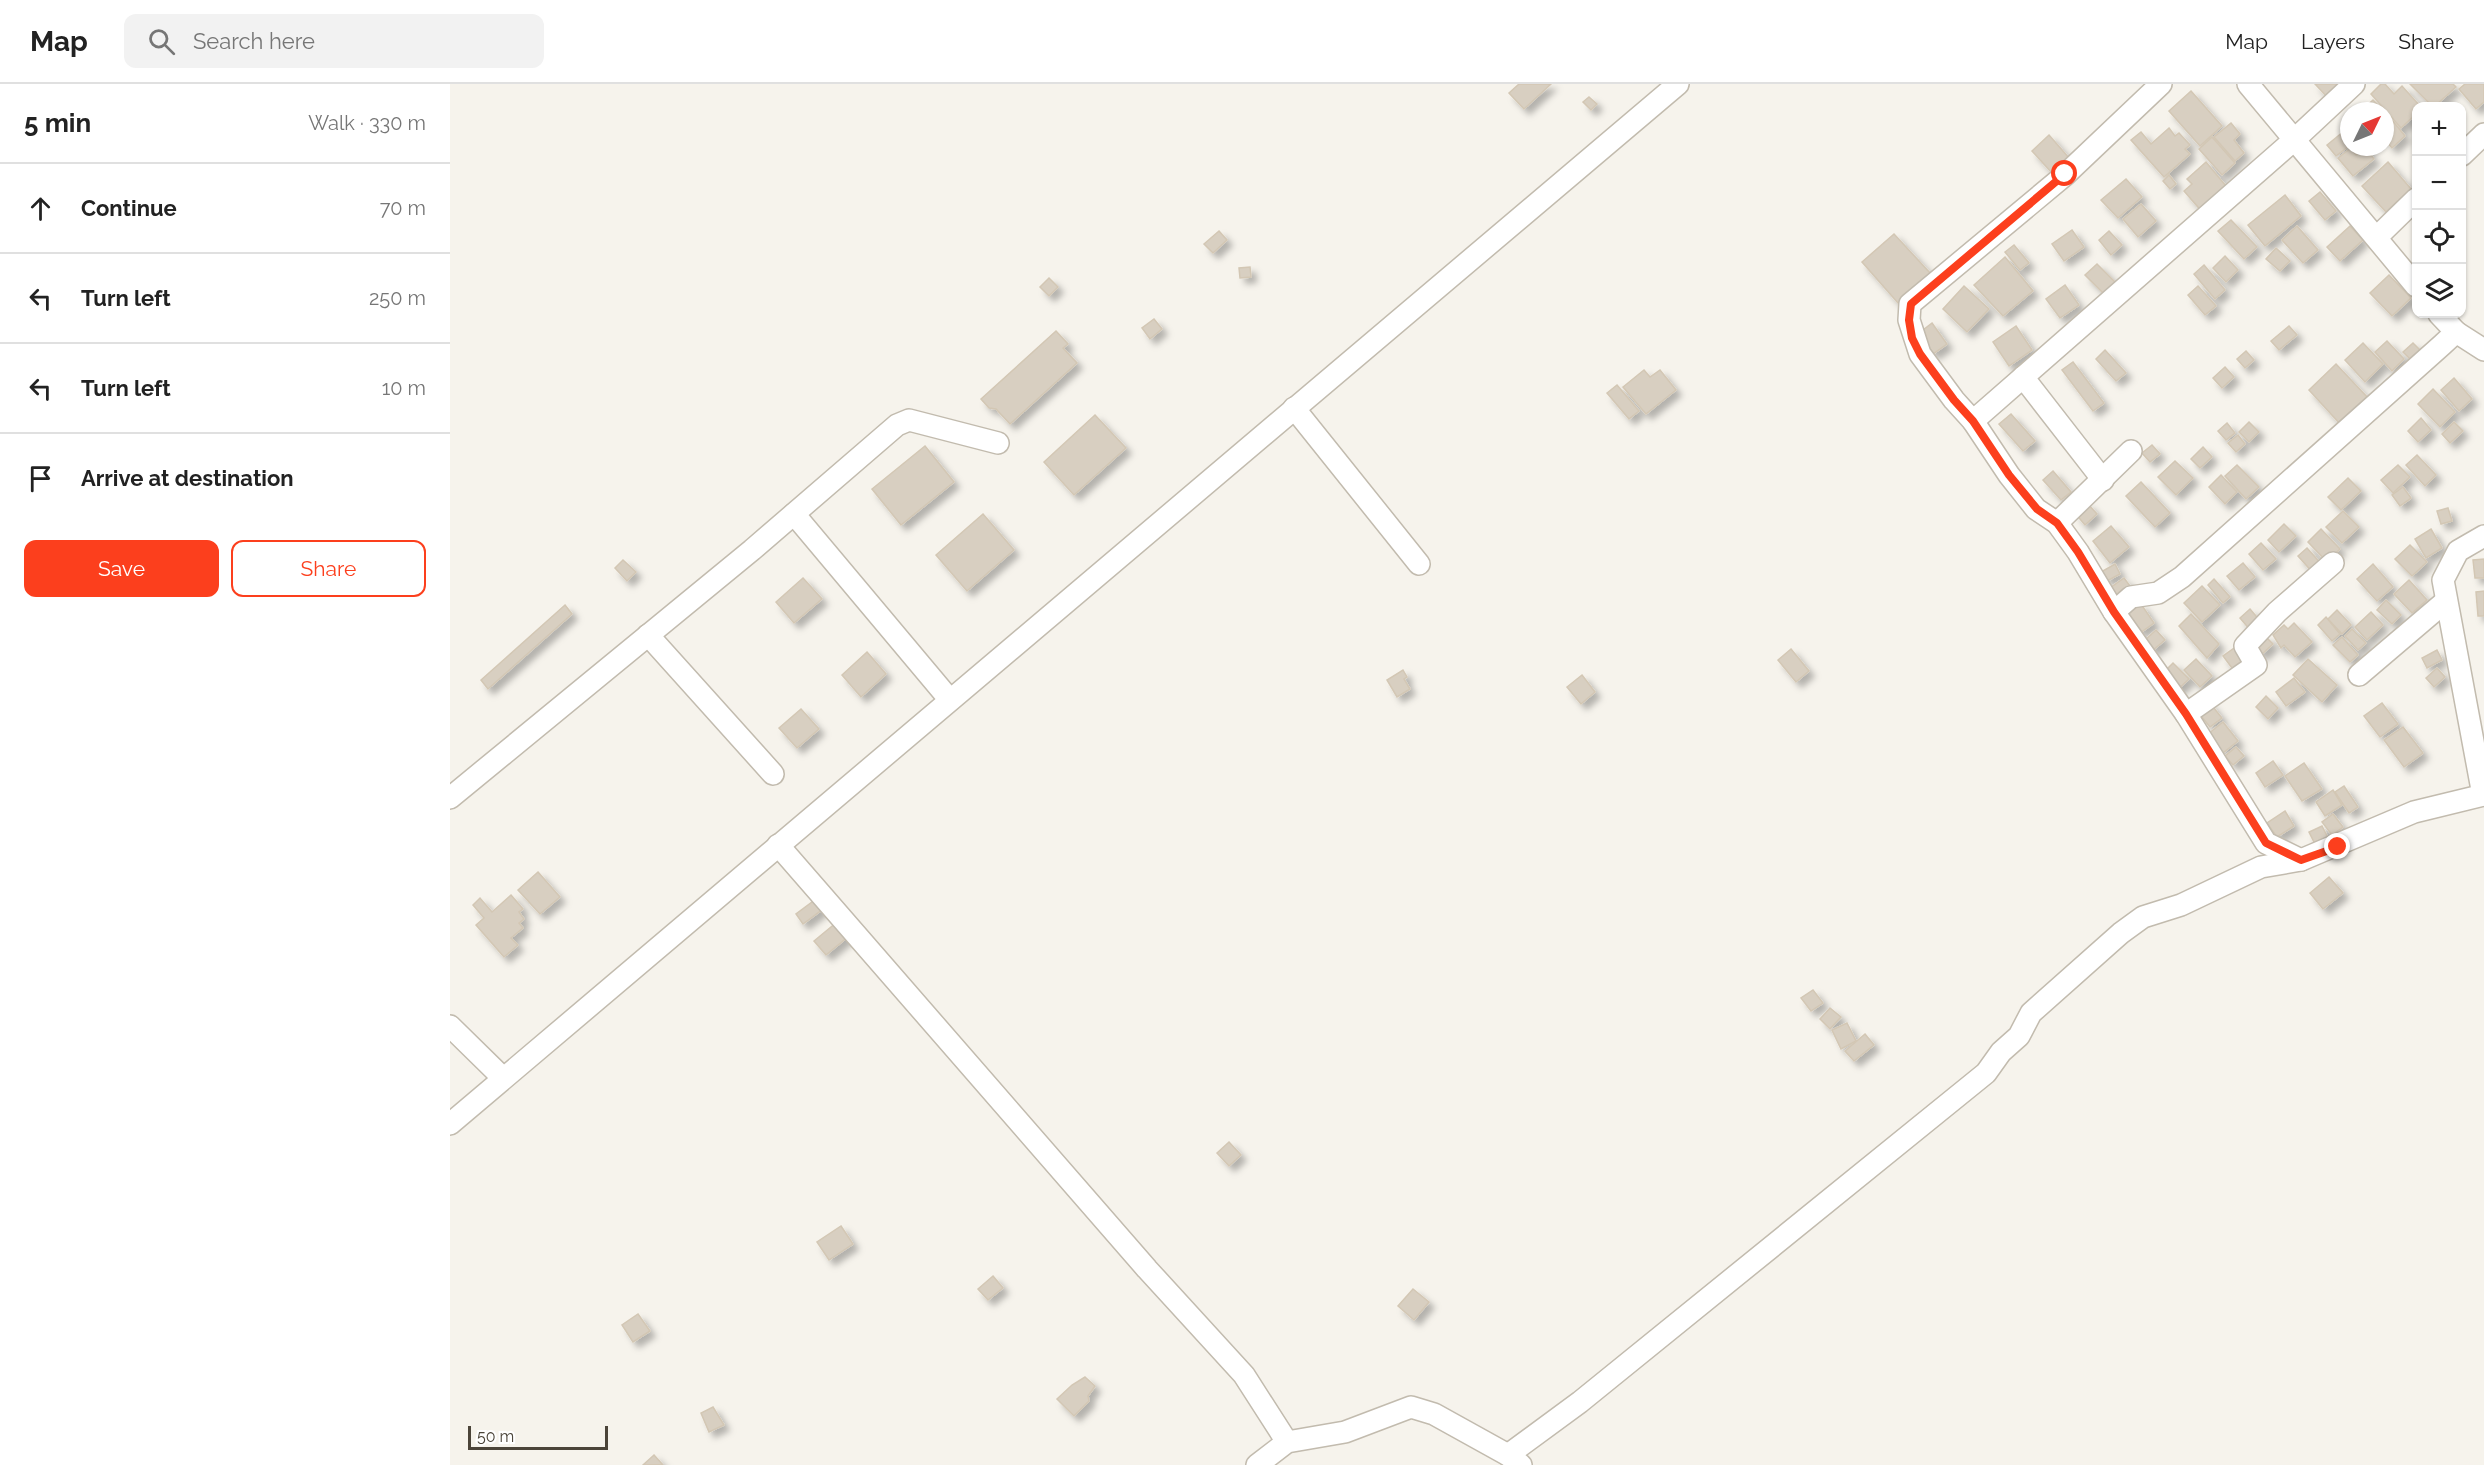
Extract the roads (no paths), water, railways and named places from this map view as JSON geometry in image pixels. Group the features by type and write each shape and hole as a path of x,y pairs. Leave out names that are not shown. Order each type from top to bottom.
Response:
{"street":[{"path":"450,1124 1678,84"},
{"path":"2161,84 2065,174 1911,304 1909,320 1912,338 1920,354 1954,400 1973,421 2030,501 2057,523 2114,612 2186,714 2266,843 2301,860"},
{"path":"2248,84 2412,281"},
{"path":"1973,421 2294,140 2354,84"},
{"path":"2466,152 2484,134"},
{"path":"2377,237 2412,203"},
{"path":"2443,318 2456,332 2484,350"},
{"path":"2114,612 2131,597 2158,593 2182,577 2456,332"},
{"path":"2023,377 2103,480"},
{"path":"1294,408 1419,564"},
{"path":"450,798 794,514 897,425 909,420 998,443"},
{"path":"2057,523 2131,451"},
{"path":"794,514 950,700"},
{"path":"1257,1465 1287,1442 1345,1432 1411,1407 1434,1414 1515,1460 1580,1402 1986,1073 2001,1052 2019,1036 2031,1013 2121,933 2143,917 2181,905 2261,867 2301,860 2414,812 2483,795 2476,715 2446,601 2443,580 2458,551 2484,536"},
{"path":"2186,714 2256,665 2245,646 2277,612 2333,563"},
{"path":"2359,675 2446,601"},
{"path":"648,635 773,774"},
{"path":"2261,867 2266,843"},
{"path":"778,845 1147,1269 1244,1376 1287,1442"},
{"path":"450,1026 503,1078"}]}
